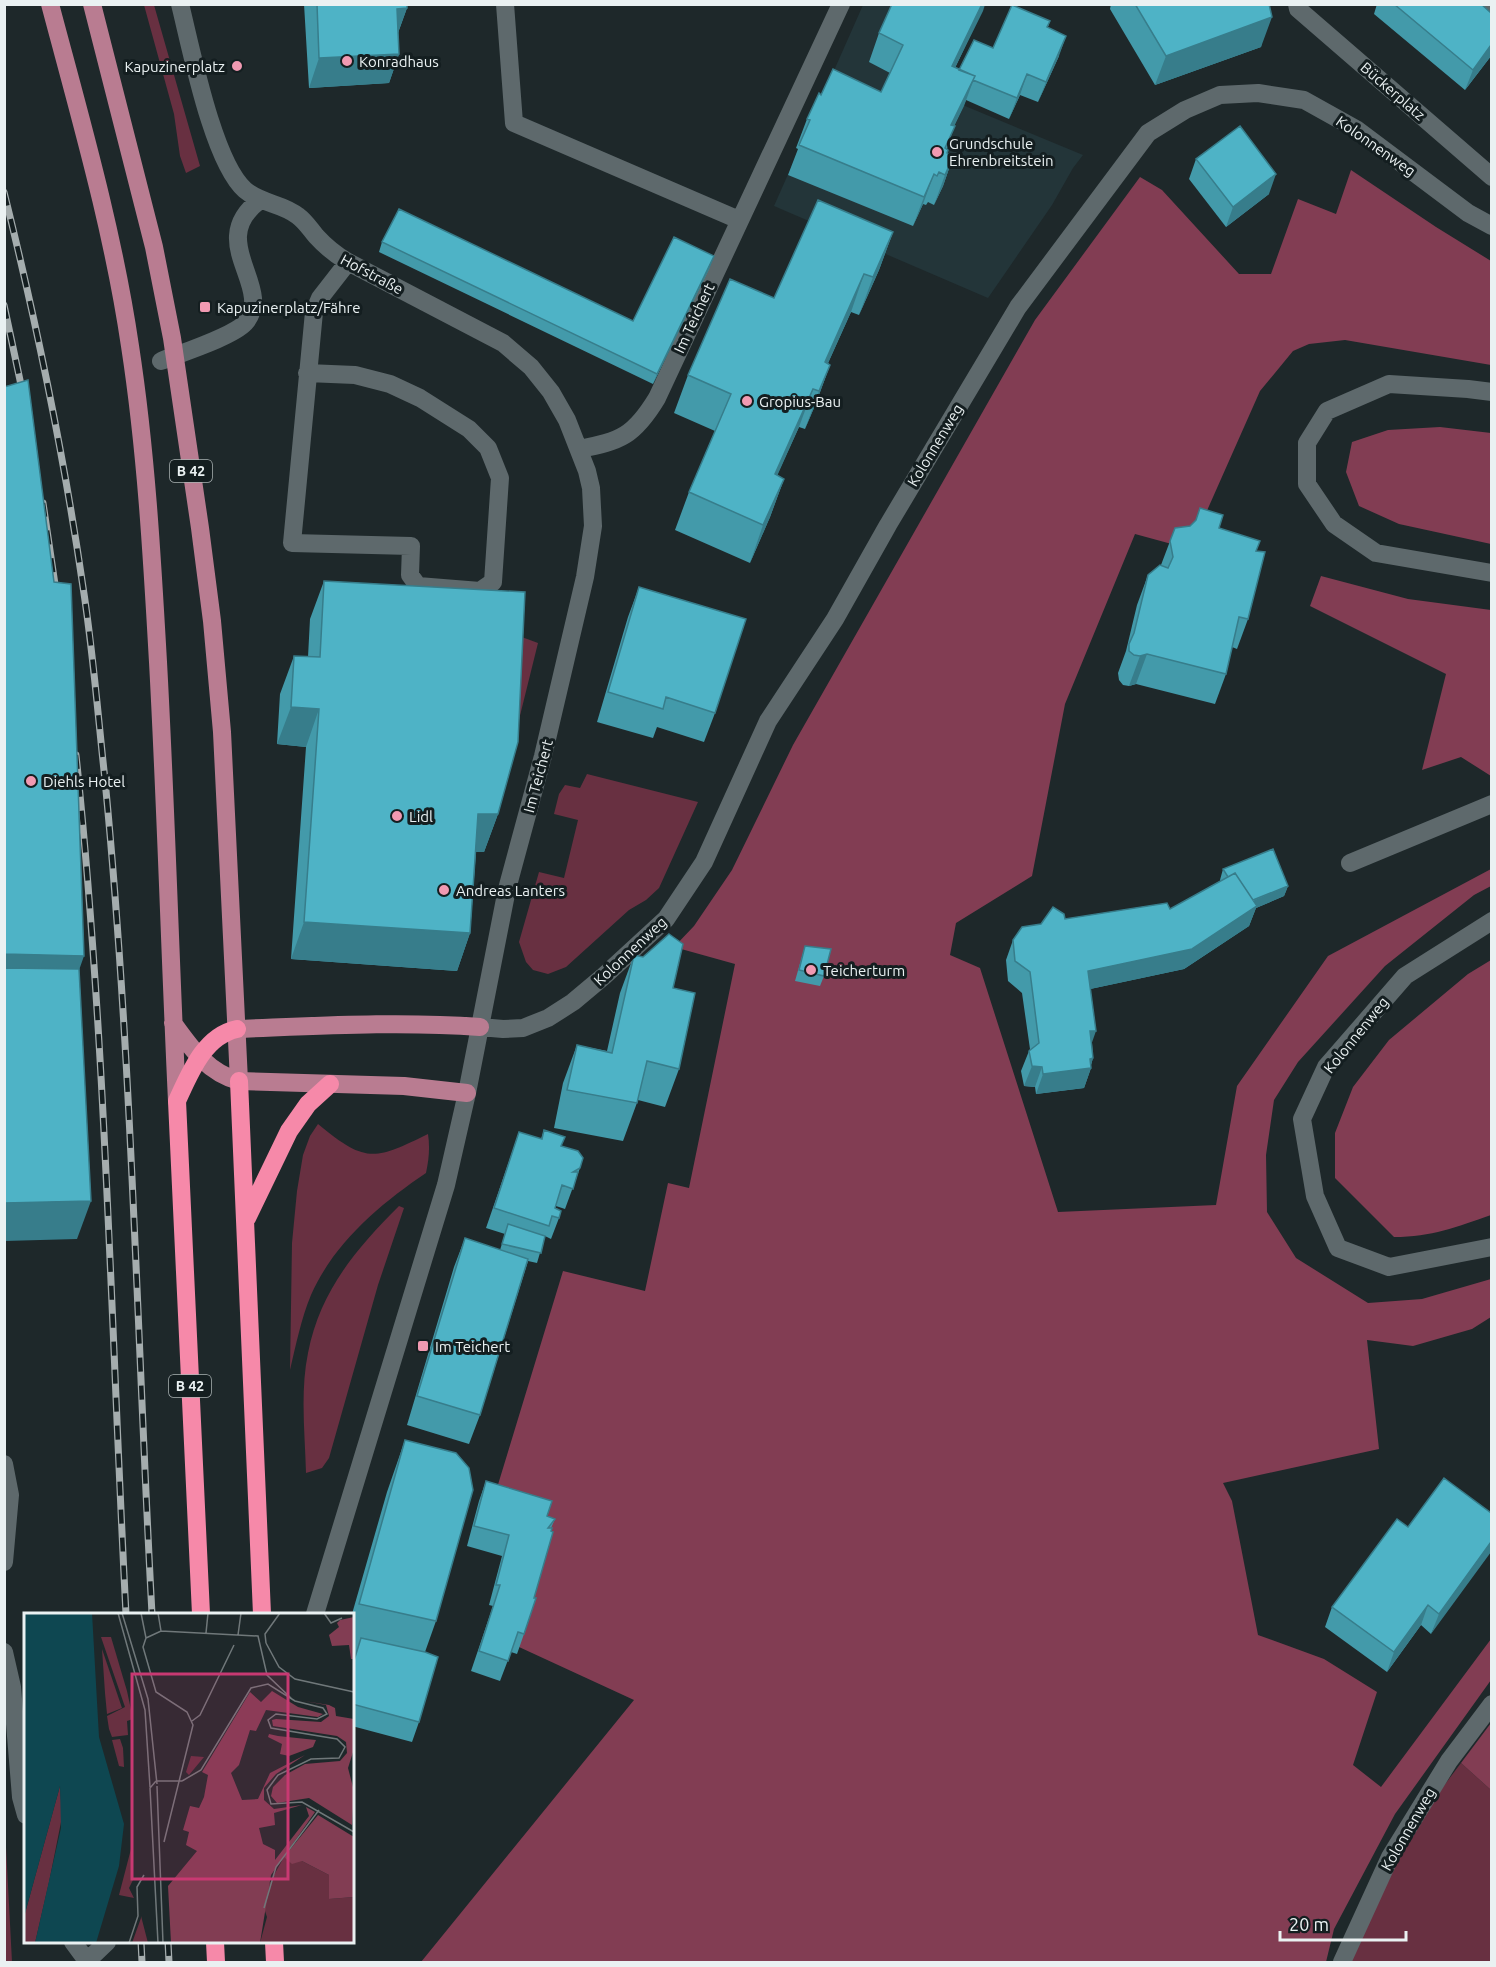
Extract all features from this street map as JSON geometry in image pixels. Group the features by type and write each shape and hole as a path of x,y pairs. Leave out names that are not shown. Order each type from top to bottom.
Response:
{"highway":[{"path":"177,1101 200,1057 217,1037 237,1029"},
{"name":"B 42","path":"239,1081 262,1613"},
{"name":"B 42","path":"246,1220 289,1131 308,1104 330,1084"},
{"name":"B 42","path":"177,1101 201,1613"},
{"path":"215,1943 216,1962"},
{"path":"274,1943 275,1962"}],"main road":[{"name":"B 42","path":"50,4 112,246 130,344 142,434 152,560 177,1101"},
{"name":"B 42","path":"92,4 154,247 172,338 212,621 222,732 239,1081"},
{"path":"173,1023 200,1057 218,1073 239,1081 404,1086 467,1093"},
{"path":"237,1029 404,1024 480,1027"}],"street":[{"name":"Hofstraße","path":"180,4 204,98 223,154 230,171 244,189 260,200 296,214 333,252 348,262 503,343 531,367 551,392 567,420 579,449"},
{"path":"505,4 514,123 739,220"},
{"name":"Im Teichert","path":"315,1613 446,1185 467,1093 507,889 578,613 593,526 591,488 579,449 609,444 631,433 657,398 841,4"},
{"name":"Bückerplatz","path":"1297,4 1298,9 1491,177"},
{"name":"Kolonnenweg","path":"480,1027 523,1028 548,1018 589,989 666,919 704,862 768,720 835,619 1017,307 1148,133 1185,110 1220,95 1258,93 1304,100 1356,129 1467,213 1491,226"},
{"path":"161,361 235,331 245,322 250,312 252,299 250,285 239,254 238,231 250,208 260,200"},
{"path":"307,373 355,375 390,384 420,398 469,429 488,448 500,478 493,582 480,591 418,586 410,575 411,546 292,543 307,373 314,312 320,298 348,262"},
{"path":"1491,392 1468,388 1389,384 1327,411 1307,443 1307,484 1334,524 1376,554 1491,573"},
{"path":"1350,863 1491,804"},
{"name":"Kolonnenweg","path":"1491,921 1405,976 1326,1066 1302,1119 1315,1196 1338,1248 1389,1267 1491,1247"},
{"path":"4,1464 10,1495 4,1562"},
{"path":"4,1652 12,1687 21,1797 24,1808"},
{"name":"Kolonnenweg","path":"1342,1962 1389,1857 1449,1761 1491,1704"},
{"path":"74,1943 87,1962 105,1943"}],"shaded area":[{"path":"144,5 154,5 200,166 186,173 180,156 174,114"},
{"name":"Grundschule Ehrenbreitstein","path":"863,5 986,5 941,96 1083,155 1052,205 988,298 774,206"},
{"path":"1351,170 1491,261 1491,365 1345,340 1309,344 1293,351 1260,391 1190,549 1135,534 1065,704 1032,876 956,923 950,955 980,968 1058,1212 1216,1205 1237,1086 1328,956 1491,869 1491,886 1474,895 1385,966 1298,1062 1274,1100 1266,1155 1267,1212 1296,1258 1368,1303 1422,1299 1491,1279 1491,1317 1472,1329 1413,1346 1367,1340 1379,1449 1223,1483 1232,1501 1258,1635 1324,1659 1377,1692 1353,1765 1381,1787 1491,1639 1491,1680 1395,1814 1334,1929 1326,1962 421,1962 634,1700 519,1647 493,1501 563,1271 645,1291 668,1183 689,1188 735,964 674,947 694,926 732,870 793,745 1035,320 1140,177 1162,190 1239,274 1271,274 1298,199 1336,214"},
{"path":"1440,427 1491,433 1491,544 1399,524 1359,506 1346,472 1352,442 1388,430"},
{"path":"1321,576 1408,599 1491,610 1491,776 1461,757 1422,770 1446,674 1310,606"},
{"path":"519,636 538,643 504,780"},
{"path":"587,774 698,802 659,888 646,900 629,910 566,967 548,974 533,970 526,962 519,942 539,872 564,878 578,820 554,814 559,794 565,785 580,788"},
{"path":"1491,960 1491,1215 1432,1233 1394,1237 1335,1178 1335,1133 1353,1087 1389,1040 1468,974"},
{"path":"318,1124 348,1146 371,1154 395,1149 428,1134 428,1158 426,1173 375,1212 332,1258 307,1304 290,1370 292,1243 297,1191 303,1155 310,1136"},
{"path":"399,1206 404,1208 378,1285 329,1458 322,1468 306,1473 304,1383 308,1353 321,1310 354,1255"},
{"path":"1491,1723 1491,1790 1461,1763"},
{"path":"1461,1763 1491,1790 1491,1962 1342,1962 1390,1857"},
{"path":"5,1828 12,1962 5,1962"}],"building":[{"path":"317,4 407,4 407,8 397,9 399,54 319,58"},
{"path":"892,4 982,4 952,66 975,76 951,125 955,126 945,148 948,150 947,153 953,157 945,175 939,172 937,176 934,174 924,197 799,145 810,120 807,119 833,69 881,92 903,45 879,33"},
{"path":"1135,4 1269,4 1272,17 1166,56"},
{"path":"1394,4 1481,4 1491,13 1491,45 1473,70"},
{"path":"1012,5 1050,21 1047,27 1066,36 1046,82 1027,74 1017,98 973,80 975,76 959,70 974,40 993,48"},
{"path":"1240,126 1276,174 1233,207 1196,159"},
{"name":"Gropius-Bau","path":"818,200 893,232 873,277 864,274 825,362 830,365 819,391 813,389 775,474 784,479 763,525 689,492 731,394 688,375 730,279 774,298"},
{"path":"399,209 633,321 674,237 714,256 657,374 382,242"},
{"name":"Diehls Hotel","path":"28,380 54,582 71,584 84,956 4,954 4,387"},
{"path":"1200,508 1223,515 1219,528 1260,541 1256,551 1265,552 1248,619 1239,617 1226,674 1147,654 1134,655 1129,651 1148,575 1160,565 1168,568 1173,557 1170,541 1175,528 1190,526 1196,520"},
{"name":"Lidl","path":"324,581 525,592 518,742 498,814 478,814 470,933 304,922 319,709 291,707 294,656 320,657"},
{"path":"639,587 746,619 715,713 666,697 663,709 608,692"},
{"path":"1273,849 1288,886 1253,900 1235,873 1228,877 1223,869"},
{"path":"1235,873 1257,906 1192,949 1088,971 1096,1031 1090,1031 1093,1058 1090,1059 1091,1068 1043,1074 1042,1067 1032,1066 1029,1051 1039,1043 1030,972 1015,961 1013,940 1022,927 1041,924 1053,907 1064,914 1065,919 1167,903 1170,909"},
{"path":"669,934 683,944 673,988 695,993 679,1069 647,1061 637,1103 567,1090 577,1045 612,1053 634,955 643,957"},
{"path":"805,946 831,949 824,976 799,970"},
{"path":"4,968 79,969 91,1201 4,1203"},
{"path":"544,1130 565,1137 561,1146 578,1151 583,1158 580,1168 573,1172 578,1172 573,1189 562,1185 555,1208 561,1211 559,1218 552,1216 549,1226 494,1208 519,1132 542,1139"},
{"path":"508,1224 545,1236 541,1253 502,1244"},
{"path":"465,1238 528,1259 480,1415 417,1396"},
{"path":"405,1440 456,1453 469,1468 473,1490 436,1621 359,1604"},
{"path":"1444,1478 1491,1513 1491,1542 1439,1614 1428,1605 1394,1652 1332,1607 1397,1519 1408,1527"},
{"path":"486,1481 552,1501 547,1516 555,1519 548,1528 552,1528 553,1532 534,1598 536,1598 524,1634 518,1632 508,1661 479,1651 500,1585 496,1585 509,1535 474,1526"},
{"path":"361,1638 438,1657 419,1722 354,1705 354,1661"}],"railway":[{"path":"4,192 58,438 90,635 105,780 122,989 152,1613"},
{"path":"4,305 24,399"},
{"path":"43,503 57,598"},
{"path":"76,755 101,1077 126,1613"},
{"path":"141,1943 142,1962"},
{"path":"168,1943 169,1962"}],"place":[{"name":"Konradhaus","path":"347,61"},
{"name":"Kapuzinerplatz","path":"237,66"},
{"name":"Grundschule Ehrenbreitstein","path":"937,152"},
{"name":"Kapuzinerplatz/Fähre","path":"205,307"},
{"name":"Gropius-Bau","path":"747,401"},
{"name":"Diehls Hotel","path":"31,781"},
{"name":"Lidl","path":"397,816"},
{"name":"Andreas Lanters","path":"444,890"},
{"name":"Teicherturm","path":"811,970"},
{"name":"Im Teichert","path":"423,1346"}]}
